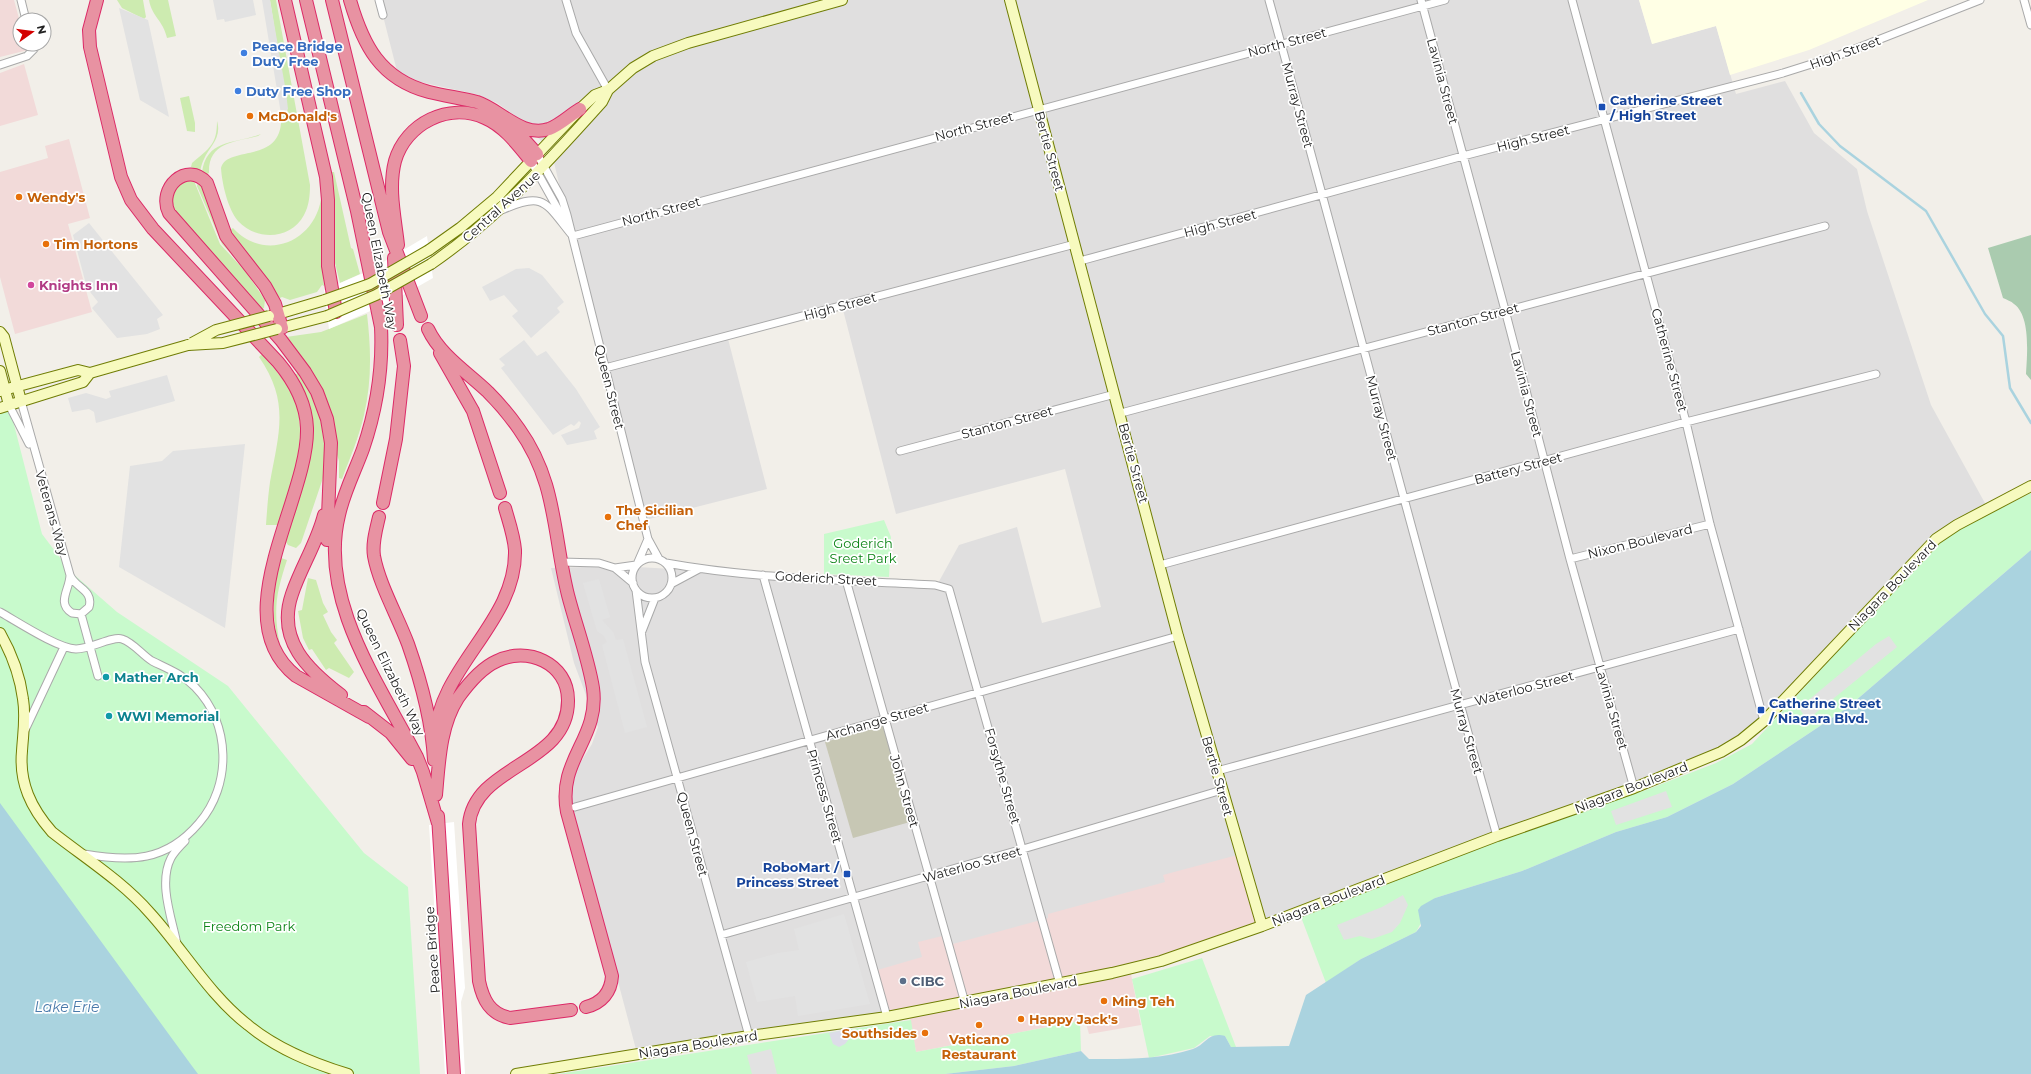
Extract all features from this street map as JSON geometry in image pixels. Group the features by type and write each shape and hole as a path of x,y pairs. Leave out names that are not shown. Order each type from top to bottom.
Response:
{"highway":[{"path":"97,0 90,25 90,47 121,177 131,200 153,229 278,362 294,384 304,407 307,429 303,456 268,590 268,622 274,644 287,668 296,676 369,717"},
{"path":"285,0 326,177 328,200 329,295 331,314"},
{"name":"Queen Elizabeth Way","path":"306,0 357,211 381,327 379,370 374,410 363,450 342,503 334,550 335,572 341,597 362,652 417,757 432,792 438,823"},
{"name":"Queen Elizabeth Way","path":"332,0 389,232 400,260 400,276"},
{"path":"350,0 364,41 387,71 405,83 477,103 500,114 525,129 538,131 550,129 580,109"},
{"path":"400,260 393,194 393,172 398,152 403,143 423,123 431,118 451,113 468,113 486,118 534,157"},
{"path":"500,114 520,133 534,157"},
{"path":"279,329 273,315 272,298 262,281 226,236 207,183 194,175 186,175 177,179 169,187 166,194 166,206 170,213 282,340 305,372 317,392 324,410 330,436 330,488 327,552 330,580 342,618 362,652"},
{"path":"389,232 400,276 421,316"},
{"path":"397,325 400,276"},
{"path":"500,493 477,422 467,400 430,334 456,363 488,392 519,429 528,442 542,470 550,493 561,562 590,674 594,699 589,728 574,756 568,772 566,785 566,804 612,976 610,988 604,997 596,1004 586,1007"},
{"path":"383,503 396,439 404,366 400,340"},
{"path":"330,488 320,529 291,595 288,628 296,650 309,669 391,733 417,767 432,792"},
{"path":"434,758 436,730 445,696 451,683 492,619 511,578 514,561 514,542 505,508"},
{"path":"379,517 374,537 374,556 409,646 431,729 434,758"},
{"path":"432,792 445,728 451,711 469,684 487,666 497,661 514,656 531,656 550,664 563,680 567,690 567,710 560,729 554,738 539,752 481,793 472,806 470,831 479,981 487,1004 496,1013 510,1018 571,1010"},
{"name":"Queen Elizabeth Way","path":"432,792 434,758"},
{"name":"Peace Bridge","path":"438,823 454,1074"}],"main road":[{"name":"Central Avenue","path":"188,345 223,343 279,329 331,314 382,292 431,264 467,238 499,211 542,169 602,102 608,90 632,68 667,50 842,0"},
{"name":"Bertie Street","path":"1010,0 1121,414 1178,636 1262,926"},
{"name":"Central Avenue","path":"2,390 78,370 90,373 188,345 216,330 273,315 329,295 370,284 429,250 479,213 580,109 595,95 608,90"},
{"path":"0,332 4,337 21,401"},
{"path":"0,371 5,406"},
{"name":"Central Avenue","path":"5,406 83,382 90,373"},
{"name":"Niagara Boulevard","path":"516,1074 749,1036 887,1017 1060,984 1161,961 1262,926 1497,836 1634,788 1721,752 1741,740 1764,721 1936,539 1957,525 2031,486"},
{"path":"0,634 10,653 19,679 23,699 21,770 31,804 40,818 52,832 135,896 228,1008 247,1025 277,1046 326,1068 348,1074"}],"street":[{"path":"21,0 24,12"},
{"path":"379,0 383,15"},
{"path":"566,0 576,33 608,90"},
{"name":"Murray Street","path":"1269,0 1323,195 1403,499 1497,836"},
{"name":"North Street","path":"573,236 1281,44 1422,3 1445,0"},
{"name":"Catherine Street","path":"1572,0 1686,422 1710,524 1764,721"},
{"name":"High Street","path":"1080,261 1463,156 1795,70 1837,56 1980,0"},
{"path":"2024,0 2031,25"},
{"name":"Lavinia Street","path":"1422,3 1505,310 1570,559 1634,788"},
{"path":"0,65 27,56 30,52"},
{"name":"Queen Street","path":"534,157 542,169 573,236 648,539 660,559"},
{"path":"499,211 526,200 541,202 550,207 573,236"},
{"name":"Stanton Street","path":"1121,414 1646,272 1825,226"},
{"name":"High Street","path":"605,368 1075,244"},
{"name":"Battery Street","path":"1160,565 1686,422 1876,374"},
{"name":"Stanton Street","path":"900,451 1115,394"},
{"name":"Veterans Way","path":"21,401 70,575 74,582 85,590 90,596 89,607 81,614 72,613 64,605 64,598 70,583 70,575"},
{"name":"Veterans Way","path":"5,406 34,451"},
{"name":"Nixon Boulevard","path":"1570,559 1710,524"},
{"path":"634,587 632,574 648,539"},
{"path":"561,562 599,564 615,568 637,564 652,557 660,559 666,563 672,577 671,584"},
{"name":"Goderich Street","path":"666,563 699,569 763,575 935,584 949,589 950,592"},
{"path":"615,568 641,595 656,598 662,595 671,584 699,569"},
{"name":"Princess Street","path":"763,575 887,1017"},
{"name":"John Street","path":"846,580 965,1003"},
{"name":"Queen Street","path":"634,587 645,662 749,1036"},
{"name":"Forsythe Street","path":"950,592 1060,984"},
{"path":"641,631 656,598"},
{"path":"0,612 64,647 75,649 90,647 113,639 125,640 152,660 183,676 196,688 215,717 220,733 223,751 223,768 220,785 214,802 205,817 171,858 166,873 167,893 177,946"},
{"path":"81,614 98,676"},
{"name":"Waterloo Street","path":"1217,771 1739,629"},
{"name":"Archange Street","path":"575,806 1178,636"},
{"path":"23,734 64,647"},
{"name":"Waterloo Street","path":"721,935 854,898 1222,790"},
{"path":"81,854 114,859 132,859 149,856 165,850 194,830"}],"shaded area":[{"path":"0,0 14,0 17,12 12,12 12,52 20,52 0,57"},
{"path":"213,0 253,0 256,15 225,22 224,19 217,20"},
{"path":"262,0 270,0 286,92 288,109 281,114"},
{"path":"379,0 1639,0 1652,44 1716,26 1736,94 1785,81 1814,133 1857,169 1867,211 1931,405 1986,505 1931,545 1764,722 1718,756 1260,925 887,1013 638,1057 572,808 570,794 577,768 592,744 598,727 574,663 551,568 618,566 937,585 959,545 1017,527 1042,623 1101,607 1065,469 896,514 842,306 727,335 767,489 645,520 551,150 514,115 497,103 475,94 420,82 397,71"},
{"path":"1639,0 1928,0 1809,50 1730,75 1716,26 1652,44"},
{"path":"119,8 148,20 169,117 140,100"},
{"path":"24,64 38,115 0,126 0,73"},
{"path":"69,139 90,218 68,224 92,312 15,334 0,277 0,172 48,158 45,146"},
{"path":"89,223 163,315 157,319 160,329 147,334 117,338 92,308 98,302 87,288 73,235"},
{"path":"2031,235 2031,380 2026,374 2027,337 2023,317 2014,304 2003,298 1988,248"},
{"path":"529,268 542,275 564,302 557,308 560,312 531,338 512,316 518,311 504,295 490,301 482,287 516,269"},
{"path":"524,340 537,356 546,351 576,389 600,427 594,431 597,439 567,445 561,435 579,428 581,423 579,421 574,426 571,424 553,435 501,368 505,365 499,359"},
{"path":"167,375 175,401 96,423 94,412 89,409 72,412 68,398 86,393 106,399 111,397 109,391"},
{"path":"245,444 225,628 119,567 130,466 162,461 173,451"},
{"path":"599,579 610,617 602,620 613,632 616,640 623,639 647,727 625,733 602,645 607,642 604,636 597,631 583,583"},
{"path":"1889,636 1897,647 1807,720 1799,708 1876,644"},
{"path":"883,726 910,822 853,838 825,742"},
{"path":"1666,791 1672,807 1616,825 1611,811"},
{"path":"1241,854 1262,926 1130,969 1141,1025 1089,1034 1085,1020 916,1052 909,1013 887,1017 874,971 922,957 918,942 946,935 949,945 1048,918 1048,914 1165,882 1163,875"},
{"path":"1403,895 1408,905 1400,923 1392,932 1372,939 1360,936 1344,940 1337,925 1382,907"},
{"path":"844,914 870,1004 798,1016 795,996 757,1002 746,962 778,953 799,950 794,929"},
{"path":"848,1029 849,1039 845,1044 839,1047 833,1044 829,1033"},
{"path":"771,1049 777,1074 752,1074 747,1055"}],"green space":[{"path":"117,0 143,0 146,17 144,19 122,8"},
{"path":"149,0 168,0 176,36 167,38 163,27 150,6"},
{"path":"270,0 276,0 310,185 307,208 304,215 291,229 273,235 254,232 245,228 234,216 226,196 221,168 225,161 233,157 265,148 274,141 280,130 281,114 288,114"},
{"path":"189,96 195,123 195,132 187,131 180,98"},
{"path":"217,121 218,132 217,137 204,159 200,171 191,167 192,163 208,149 214,140 217,129"},
{"path":"231,143 218,149 213,155 209,173 205,175 202,173 205,162 216,148"},
{"path":"330,172 334,172 351,248 353,249 360,274 340,283 335,263 334,202"},
{"path":"189,180 194,181 220,244 246,272 265,300 264,308 262,309 177,215 174,209 172,193 178,185"},
{"path":"198,182 201,184 247,271 222,244 197,186"},
{"path":"321,199 322,264 324,286 322,285 317,292 290,300 282,297 280,298 236,241 230,230 233,228 245,238 259,244 273,245 286,243 309,227 316,214"},
{"path":"367,314 370,377 367,402 360,431 342,479 339,478 339,461 311,372 286,337 321,332"},
{"path":"262,354 283,379 290,390 298,412 300,428 297,460 278,525 266,525 269,487 279,432 280,418 275,388 269,373 259,357"},
{"path":"298,373 308,388 320,417 325,448 324,475 301,543 296,548 288,545 286,542 310,452 295,375"},
{"name":"Freedom Park","path":"10,409 42,534 70,571 117,612 228,686 364,853 408,887 420,1074 195,1074 0,814 0,410"},
{"path":"2031,493 2031,550 1847,708 1733,784 1667,817 1616,832 1522,871 1435,898 1416,932 1361,959 1326,983 1301,917 1507,835 1646,790 1716,763 1752,744 1936,545 1956,531"},
{"name":"Goderich Sreet Park","path":"884,520 891,537 889,577 824,574 824,534"},
{"path":"281,558 287,560 278,592 276,611 280,645 275,623 274,602 276,580"},
{"path":"308,578 316,580 323,603 328,612 323,615 331,632 337,640 334,643 354,672 349,678 329,668 326,670 312,649 309,650 303,638 298,611 302,610"},
{"path":"1202,958 1236,1047 1231,1047 1225,1036 1210,1036 1194,1048 1149,1058 1132,979"},
{"path":"911,1020 916,1052 1080,1021 1081,1051 1014,1066 945,1074 558,1074"}],"water":[{"path":"2031,550 2031,1074 945,1074 1014,1066 1081,1051 1089,1059 1155,1057 1180,1053 1193,1049 1215,1035 1225,1036 1231,1047 1289,1046 1306,995 1361,959 1416,932 1421,926 1418,910 1421,906 1435,898 1522,871 1616,832 1667,817 1733,784 1847,708"},
{"name":"Lake Erie","path":"0,803 192,1066 198,1074 0,1074"}],"pier":[{"path":"427,236 433,278 391,302 329,329 324,290 368,271"},
{"path":"454,822 465,988 461,1002 465,1074 445,1074 429,825"}],"waterway":[{"path":"1801,93 1819,124 1840,146 1926,211 1985,314 2003,336 2010,388 2031,423"}],"place":[{"name":"Peace Bridge Duty Free","path":"244,53"},
{"name":"Duty Free Shop","path":"238,91"},
{"name":"Catherine Street / High Street","path":"1602,107"},
{"name":"McDonald's","path":"250,116"},
{"name":"Wendy's","path":"19,197"},
{"name":"Tim Hortons","path":"46,244"},
{"name":"Knights Inn","path":"31,285"},
{"name":"The Sicilian Chef","path":"608,517"},
{"name":"Mather Arch","path":"106,677"},
{"name":"Catherine Street / Niagara Blvd.","path":"1761,710"},
{"name":"WWI Memorial","path":"109,716"},
{"name":"RoboMart / Princess Street","path":"847,874"},
{"name":"CIBC","path":"903,981"},
{"name":"Ming Teh","path":"1104,1001"},
{"name":"Happy Jack's","path":"1021,1019"},
{"name":"Vaticano Restaurant","path":"979,1025"},
{"name":"Southsides","path":"925,1033"}]}
